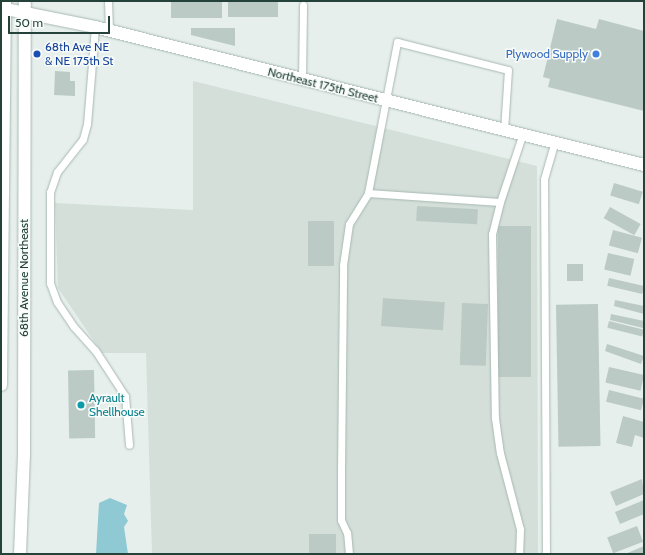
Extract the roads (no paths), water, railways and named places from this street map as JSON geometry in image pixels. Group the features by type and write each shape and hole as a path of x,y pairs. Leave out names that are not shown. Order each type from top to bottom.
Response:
{"main road":[{"name":"Northeast 175th Street","path":"4,6 25,7 95,27 302,80 554,144 644,165"},
{"name":"68th Avenue Northeast","path":"1,386 4,6"},
{"name":"68th Avenue Northeast","path":"20,554 24,454 25,7"}],"lane":[{"path":"108,1 109,30"},
{"path":"302,80 304,5"},
{"path":"95,27 87,124 83,139 57,172 50,192 50,283 65,314 125,396 129,445"},
{"path":"349,554 347,533 342,520 343,265 349,224 368,193 388,101 397,42 508,70 504,131"},
{"path":"519,554 520,528 500,453 495,418 492,255 500,202 522,136"},
{"path":"546,554 544,179 554,144"},
{"path":"368,193 500,202"}],"water":[{"path":"110,498 127,505 124,514 128,521 124,527 128,554 96,554 99,503"}],"place":[{"name":"68th Ave NE & NE 175th St","path":"37,54"},
{"name":"Plywood Supply","path":"596,54"},
{"name":"Ayrault Shellhouse","path":"81,405"}]}
